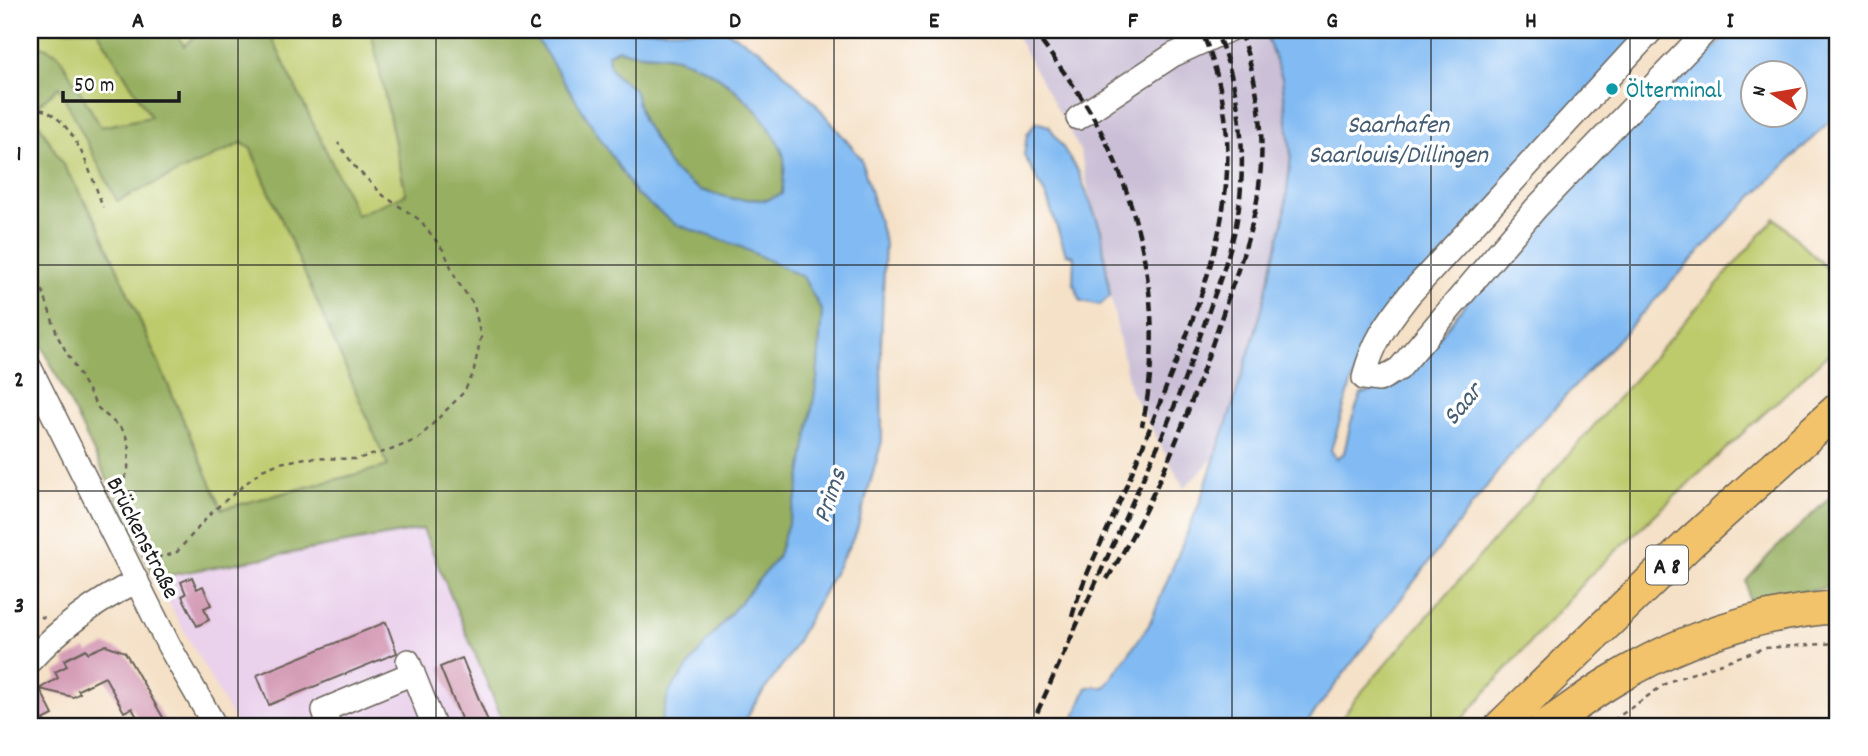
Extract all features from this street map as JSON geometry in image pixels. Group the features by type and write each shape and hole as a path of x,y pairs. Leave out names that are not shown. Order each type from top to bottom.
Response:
{"highway":[{"name":"A 8","path":"1501,726 1690,543 1838,409"},
{"path":"1529,726 1707,554 1838,436"},
{"path":"1546,726 1606,685 1677,647 1767,617 1838,607"}],"street":[{"path":"1078,118 1173,55 1228,30"},
{"path":"1652,30 1409,295 1387,324 1370,354 1364,378 1379,380 1399,369 1536,208 1707,30"},
{"name":"Brückenstraße","path":"30,368 191,688 215,726"},
{"path":"30,661 44,645 93,606 137,581"},
{"path":"329,726 324,710 410,667 434,726"}],"path":[{"path":"30,109 45,110 59,119 73,137 103,207"},
{"path":"127,561 152,560 176,553 214,510 262,470 306,458 356,459 391,450 418,439 464,392 474,373 481,337 474,305 457,281 444,251 420,220 384,196 355,167 338,143"},
{"path":"30,252 58,337 98,408 125,432 129,448 128,469 120,492 102,514"},
{"path":"1605,726 1668,682 1764,648 1838,643"}],"shaded area":[{"name":"Saarhafen Saarlouis/Dillingen","path":"1013,30 1641,30 1184,488 1130,389 1080,150"},
{"path":"423,529 505,726 237,726 155,578"}],"green space":[{"path":"30,30 97,30 151,117 100,127 58,54 42,46 30,50"},
{"path":"97,30 174,30 184,46 202,30 268,30 357,215 406,194 371,30 531,30 636,194 803,277 822,311 817,380 798,492 777,558 669,692 660,726 505,726 423,529 155,578 30,321 30,50 42,46 58,54 101,127 151,117","holes":["59,87 117,201 242,143 251,149 388,466 222,509 97,222 31,111"]},
{"path":"174,30 202,30 184,46"},
{"path":"268,30 371,30 406,194 357,216"},
{"path":"618,49 692,63 739,93 764,121 782,151 782,194 767,200 734,199 700,190 672,170 642,119 634,89 616,76 609,64 608,54"},
{"path":"59,86 117,200 242,143 251,149 389,466 222,509 97,222 31,110"},
{"path":"1775,218 1838,279 1838,345 1589,576 1456,726 1336,726 1357,697"},
{"path":"1838,490 1838,586 1749,600 1746,581 1770,554"}],"water":[{"name":"Prims","path":"531,30 725,30 760,50 814,102 861,158 885,243 881,346 882,441 856,533 788,657 752,708 743,726 660,726 669,692 777,558 798,492 817,380 822,311 803,277 741,247 675,224 636,194","holes":["618,49 692,63 709,71 739,93 764,120 782,151 782,194 767,200 734,199 700,190 672,170 642,119 634,89 616,76 609,64 608,54"]},
{"name":"Saar","path":"1264,30 1644,30 1371,336 1351,384 1331,450 1336,458 1344,453 1361,394 1381,389 1400,379 1424,357 1471,296 1587,168 1733,30 1838,30 1838,113 1731,218 1509,457 1304,726 1071,726 1087,687 1105,687 1149,625 1199,504 1260,316 1284,218 1291,155 1282,78"},
{"path":"1036,122 1049,126 1078,171 1101,230 1110,296 1100,305 1081,301 1073,282 1074,256 1066,254 1047,198 1024,155 1027,135"}],"building":[{"path":"192,577 197,589 203,586 211,605 204,608 209,620 197,626 182,596 186,594 181,582"},
{"path":"386,622 397,653 269,705 257,675"},
{"path":"106,645 125,652 168,726 142,726 132,708 124,712 105,677 78,690 80,693 73,697 40,689 53,715 43,720 46,726 30,726 30,694 58,678 55,672 67,666 64,660 86,649 88,653"},
{"path":"462,658 490,726 464,726 440,667"}],"railway":[{"path":"1033,30 1091,113 1125,186 1137,225 1150,305 1152,346 1142,426"},
{"path":"1072,617 1086,576 1117,508 1186,336 1214,250 1223,207 1227,164 1226,121 1217,76 1201,30"},
{"path":"1031,726 1164,432 1233,237 1242,176 1240,126 1231,76 1215,30"},
{"path":"1107,579 1158,483 1186,416 1253,218 1261,166 1261,126 1256,87 1239,30"}],"place":[{"name":"Ölterminal","path":"1612,89"}]}
